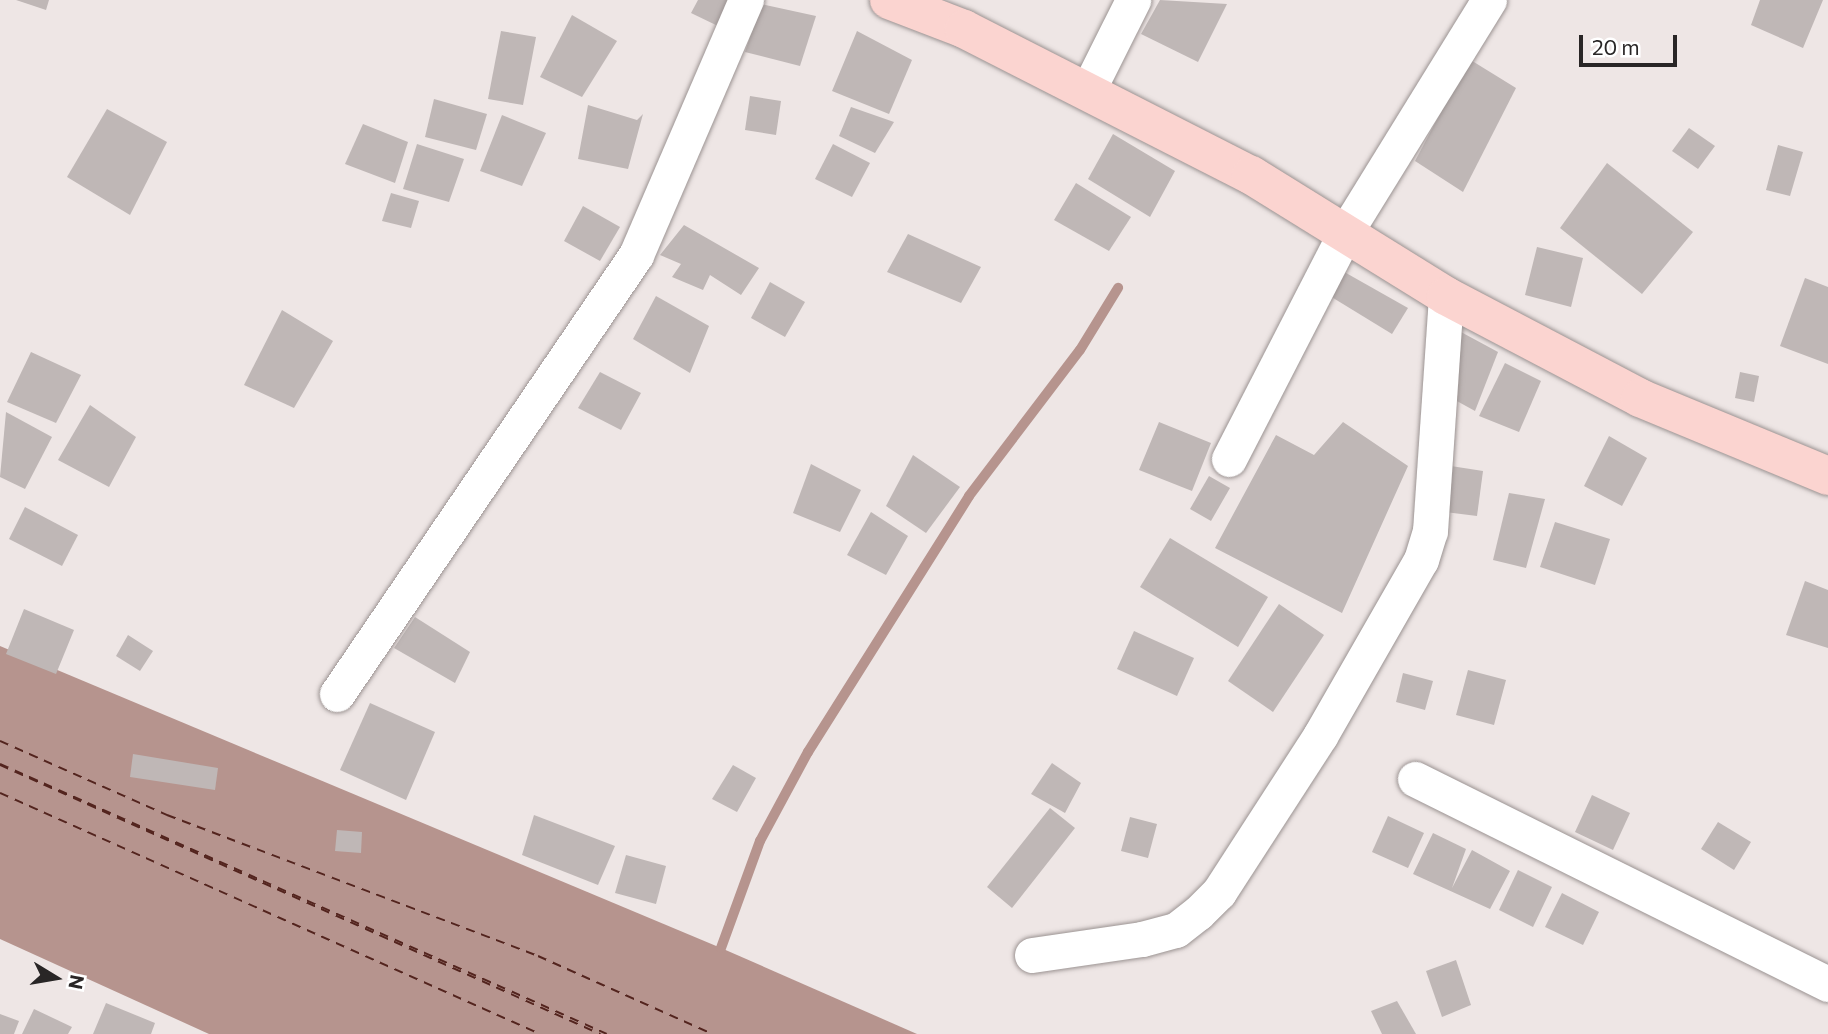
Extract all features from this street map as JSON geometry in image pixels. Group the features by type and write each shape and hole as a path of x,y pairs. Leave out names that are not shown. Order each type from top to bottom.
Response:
{"main road":[{"path":"889,0 1088,90 1251,174 1446,296 1640,398 1828,476"}],"street":[{"path":"337,694 636,255 746,0"},
{"path":"1088,90 1133,0"},
{"path":"1229,459 1345,233 1489,0"},
{"path":"1032,955 1176,930 1219,892 1312,747 1421,560 1430,531 1446,296"},
{"path":"1415,779 1828,984"}],"shaded area":[{"path":"0,646 721,948 917,1034 209,1034 0,939"}],"building":[{"path":"16,0 49,0 46,10"},
{"path":"698,0 733,0 720,27 691,13"},
{"path":"1160,0 1227,4 1198,62 1141,34"},
{"path":"1760,0 1823,0 1803,48 1751,25"},
{"path":"761,4 816,16 800,66 745,52"},
{"path":"572,15 617,41 582,97 540,77"},
{"path":"501,31 536,37 523,105 488,99"},
{"path":"857,31 912,60 889,114 832,91"},
{"path":"1469,59 1516,88 1463,192 1415,161"},
{"path":"750,96 781,101 776,135 745,130"},
{"path":"434,99 487,114 476,150 425,137"},
{"path":"588,105 637,120 643,114 628,169 578,159"},
{"path":"851,107 894,122 875,153 839,136"},
{"path":"107,109 167,142 130,215 67,177"},
{"path":"502,115 546,133 522,186 480,171"},
{"path":"363,124 408,142 395,183 345,164"},
{"path":"1689,128 1715,146 1698,169 1672,151"},
{"path":"1113,134 1175,171 1150,217 1088,179"},
{"path":"417,144 464,159 449,202 403,189"},
{"path":"833,144 870,163 852,197 815,179"},
{"path":"1778,145 1803,152 1790,196 1766,190"},
{"path":"1607,163 1693,232 1642,294 1560,228"},
{"path":"1076,183 1131,217 1109,251 1054,220"},
{"path":"391,193 419,201 411,228 382,221"},
{"path":"583,206 620,227 600,261 564,241"},
{"path":"684,225 759,268 741,295 710,275 703,290 672,277 681,264 660,255"},
{"path":"908,234 981,267 961,303 887,272"},
{"path":"1537,247 1583,258 1571,307 1525,295"},
{"path":"1339,269 1408,308 1392,334 1325,293"},
{"path":"1805,278 1828,287 1828,364 1780,346"},
{"path":"770,282 805,302 785,337 751,318"},
{"path":"656,296 709,326 690,373 633,339"},
{"path":"282,310 333,341 294,408 244,385"},
{"path":"1461,332 1498,352 1475,411 1446,395"},
{"path":"31,352 81,375 56,423 7,402"},
{"path":"1505,363 1541,381 1519,432 1479,416"},
{"path":"600,372 641,393 621,430 578,408"},
{"path":"1740,372 1759,376 1754,402 1735,398"},
{"path":"90,405 136,437 109,487 58,460"},
{"path":"6,412 52,437 25,489 0,477"},
{"path":"1159,422 1211,443 1192,491 1139,470"},
{"path":"1343,422 1408,466 1342,613 1215,548 1276,435 1314,455"},
{"path":"1609,436 1647,458 1622,506 1584,486"},
{"path":"913,455 960,487 926,533 886,506"},
{"path":"811,464 861,490 840,532 793,513"},
{"path":"1451,466 1483,471 1477,516 1445,512"},
{"path":"1209,476 1230,488 1211,521 1190,509"},
{"path":"1509,493 1545,499 1526,568 1493,560"},
{"path":"25,507 78,535 62,566 9,539"},
{"path":"871,512 908,536 886,575 847,555"},
{"path":"1555,522 1610,539 1595,585 1540,567"},
{"path":"1170,538 1268,597 1238,647 1140,587"},
{"path":"1805,581 1828,590 1828,648 1786,635"},
{"path":"1279,604 1324,635 1273,712 1228,681"},
{"path":"24,609 74,630 56,674 6,654"},
{"path":"415,617 470,652 455,683 394,648"},
{"path":"1134,631 1194,658 1177,696 1117,669"},
{"path":"128,635 153,651 140,671 116,656"},
{"path":"1468,670 1506,680 1494,725 1456,715"},
{"path":"1403,673 1433,681 1425,710 1396,702"},
{"path":"370,703 435,732 406,800 340,770"},
{"path":"133,754 218,768 215,790 130,777"},
{"path":"1052,763 1081,783 1065,813 1031,794"},
{"path":"733,765 756,778 737,812 712,799"},
{"path":"1592,795 1630,813 1613,850 1575,832"},
{"path":"1050,808 1075,828 1012,908 987,887"},
{"path":"534,815 615,846 598,885 522,855"},
{"path":"1388,816 1424,833 1408,868 1372,852"},
{"path":"1130,817 1157,824 1148,858 1121,851"},
{"path":"1718,822 1751,842 1734,870 1701,849"},
{"path":"337,830 362,832 361,853 335,851"},
{"path":"1433,833 1466,849 1452,888 1472,850 1510,871 1490,909 1413,874"},
{"path":"626,855 666,866 656,904 615,893"},
{"path":"1518,870 1552,887 1533,927 1499,910"},
{"path":"1562,893 1599,912 1583,945 1545,927"},
{"path":"1456,960 1471,1005 1442,1017 1426,971"},
{"path":"1397,1001 1416,1034 1382,1034 1371,1011"},
{"path":"106,1003 155,1023 151,1034 93,1034"},
{"path":"34,1009 72,1027 68,1034 22,1034"},
{"path":"0,1014 19,1021 14,1034 0,1034"}],"waterway":[{"path":"721,948 760,841 808,752 969,496 1080,350 1118,288"}],"ferry route":[{"path":"0,741 167,815 538,956 712,1034"},
{"path":"0,764 607,1034"},
{"path":"0,765 600,1034"},
{"path":"0,793 540,1034"}]}
